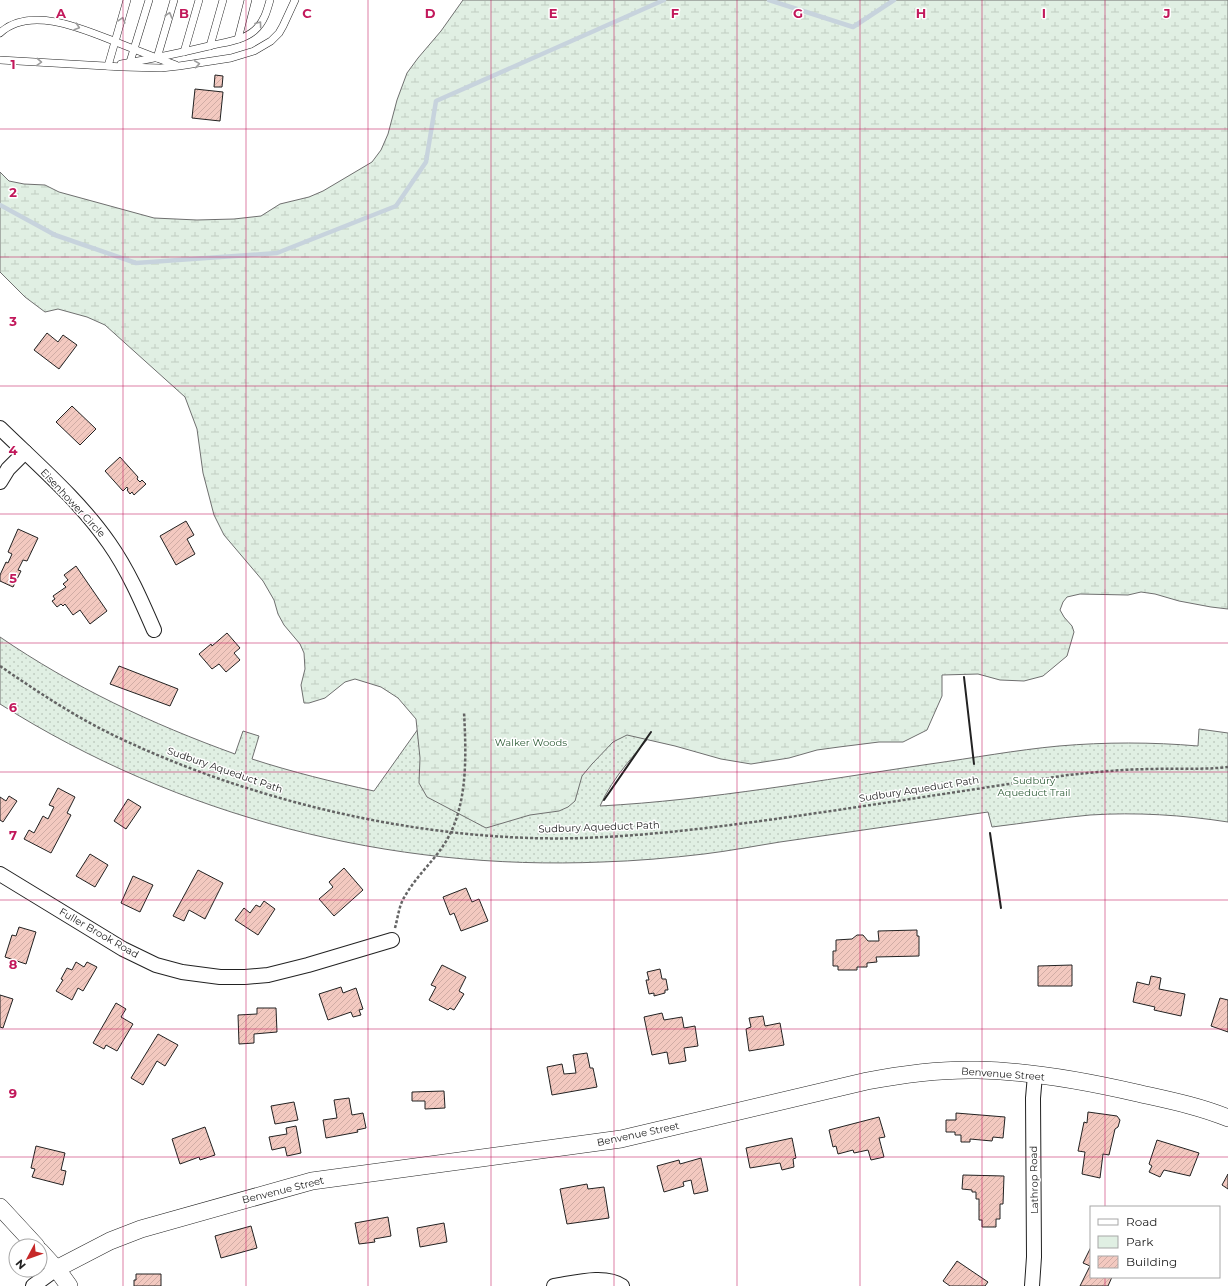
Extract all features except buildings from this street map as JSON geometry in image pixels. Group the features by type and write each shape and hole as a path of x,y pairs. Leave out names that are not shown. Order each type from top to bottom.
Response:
{"street":[{"name":"Eisenhower Circle","path":"0,428 71,498 95,524 107,540 133,583 154,630"},
{"path":"0,482 8,469 25,452"},
{"name":"Fuller Brook Road","path":"1,876 123,949 156,965 189,973 227,977 268,975 308,965 392,940"},
{"name":"Benvenue Street","path":"56,1269 110,1241 141,1229 312,1181 621,1139 867,1080 900,1075 979,1070 1035,1075 1098,1084 1188,1104 1228,1118"},
{"name":"Lathrop Road","path":"1032,1286 1034,1257 1033,1098 1035,1075"},
{"path":"0,1207 29,1238"},
{"path":"48,1260 69,1286"},
{"path":"33,1286 56,1269"},
{"path":"554,1286 603,1280 618,1283 622,1286"}],"lane":[{"path":"108,66 127,0"},
{"path":"130,62 149,0"},
{"path":"157,58 174,0"},
{"path":"184,52 199,0"},
{"path":"210,46 224,0"},
{"path":"238,39 248,0"},
{"path":"108,66 157,58 238,39 254,31 260,25 270,0"},
{"path":"0,60 161,68 230,58 246,54 263,46 279,33 295,0"},
{"path":"0,34 9,26 17,22 36,20 68,25 179,66"}],"path":[{"name":"Sudbury Aqueduct Path","path":"0,666 66,709 106,732 150,752 196,770 264,793 318,807 364,818 451,832 546,838 582,838 661,834 745,824 1068,775 1112,770 1198,770 1228,767"},
{"path":"392,940 404,898 411,886 451,832 458,812 463,789 466,748 464,712"}],"green space":[{"name":"Walker Woods","path":"463,0 1228,0 1228,609 1179,601 1155,594 1141,592 1128,595 1080,594 1067,597 1060,610 1072,626 1074,632 1067,656 1043,676 1024,681 1000,680 978,674 942,675 942,696 927,730 903,742 879,742 817,750 789,758 751,764 721,759 675,746 627,735 613,742 582,776 575,801 568,807 559,811 530,815 486,828 427,797 419,783 420,758 416,719 398,698 381,687 355,679 345,682 325,698 304,703 301,685 305,669 304,653 300,644 284,625 278,614 274,600 263,581 224,535 214,515 203,473 197,429 185,397 105,325 87,317 58,309 45,312 25,297 0,272 0,172 9,181 24,184 45,185 59,192 154,218 197,220 234,219 261,216 280,204 309,197 323,191 372,162 381,150 388,134 397,100 407,73 441,31"},
{"name":"Sudbury Aqueduct Trail","path":"0,637 56,672 85,688 143,717 174,730 235,754 243,731 259,736 252,759 374,791 450,684 659,726 619,774 605,795 600,806 724,794 1059,746 1128,743 1198,746 1199,729 1228,733 1228,822 1159,815 1107,814 992,827 988,812 713,853 602,862 523,862 444,857 366,846 289,829 213,806 140,778 69,744 0,704"}],"waterway":[{"path":"0,205 55,235 136,263 277,253 396,206 426,162 436,101 664,0"},
{"path":"769,0 853,27 894,0"}],"wall":[{"path":"964,677 974,764"},
{"path":"604,800 651,732"},
{"path":"990,833 1001,908"}]}
